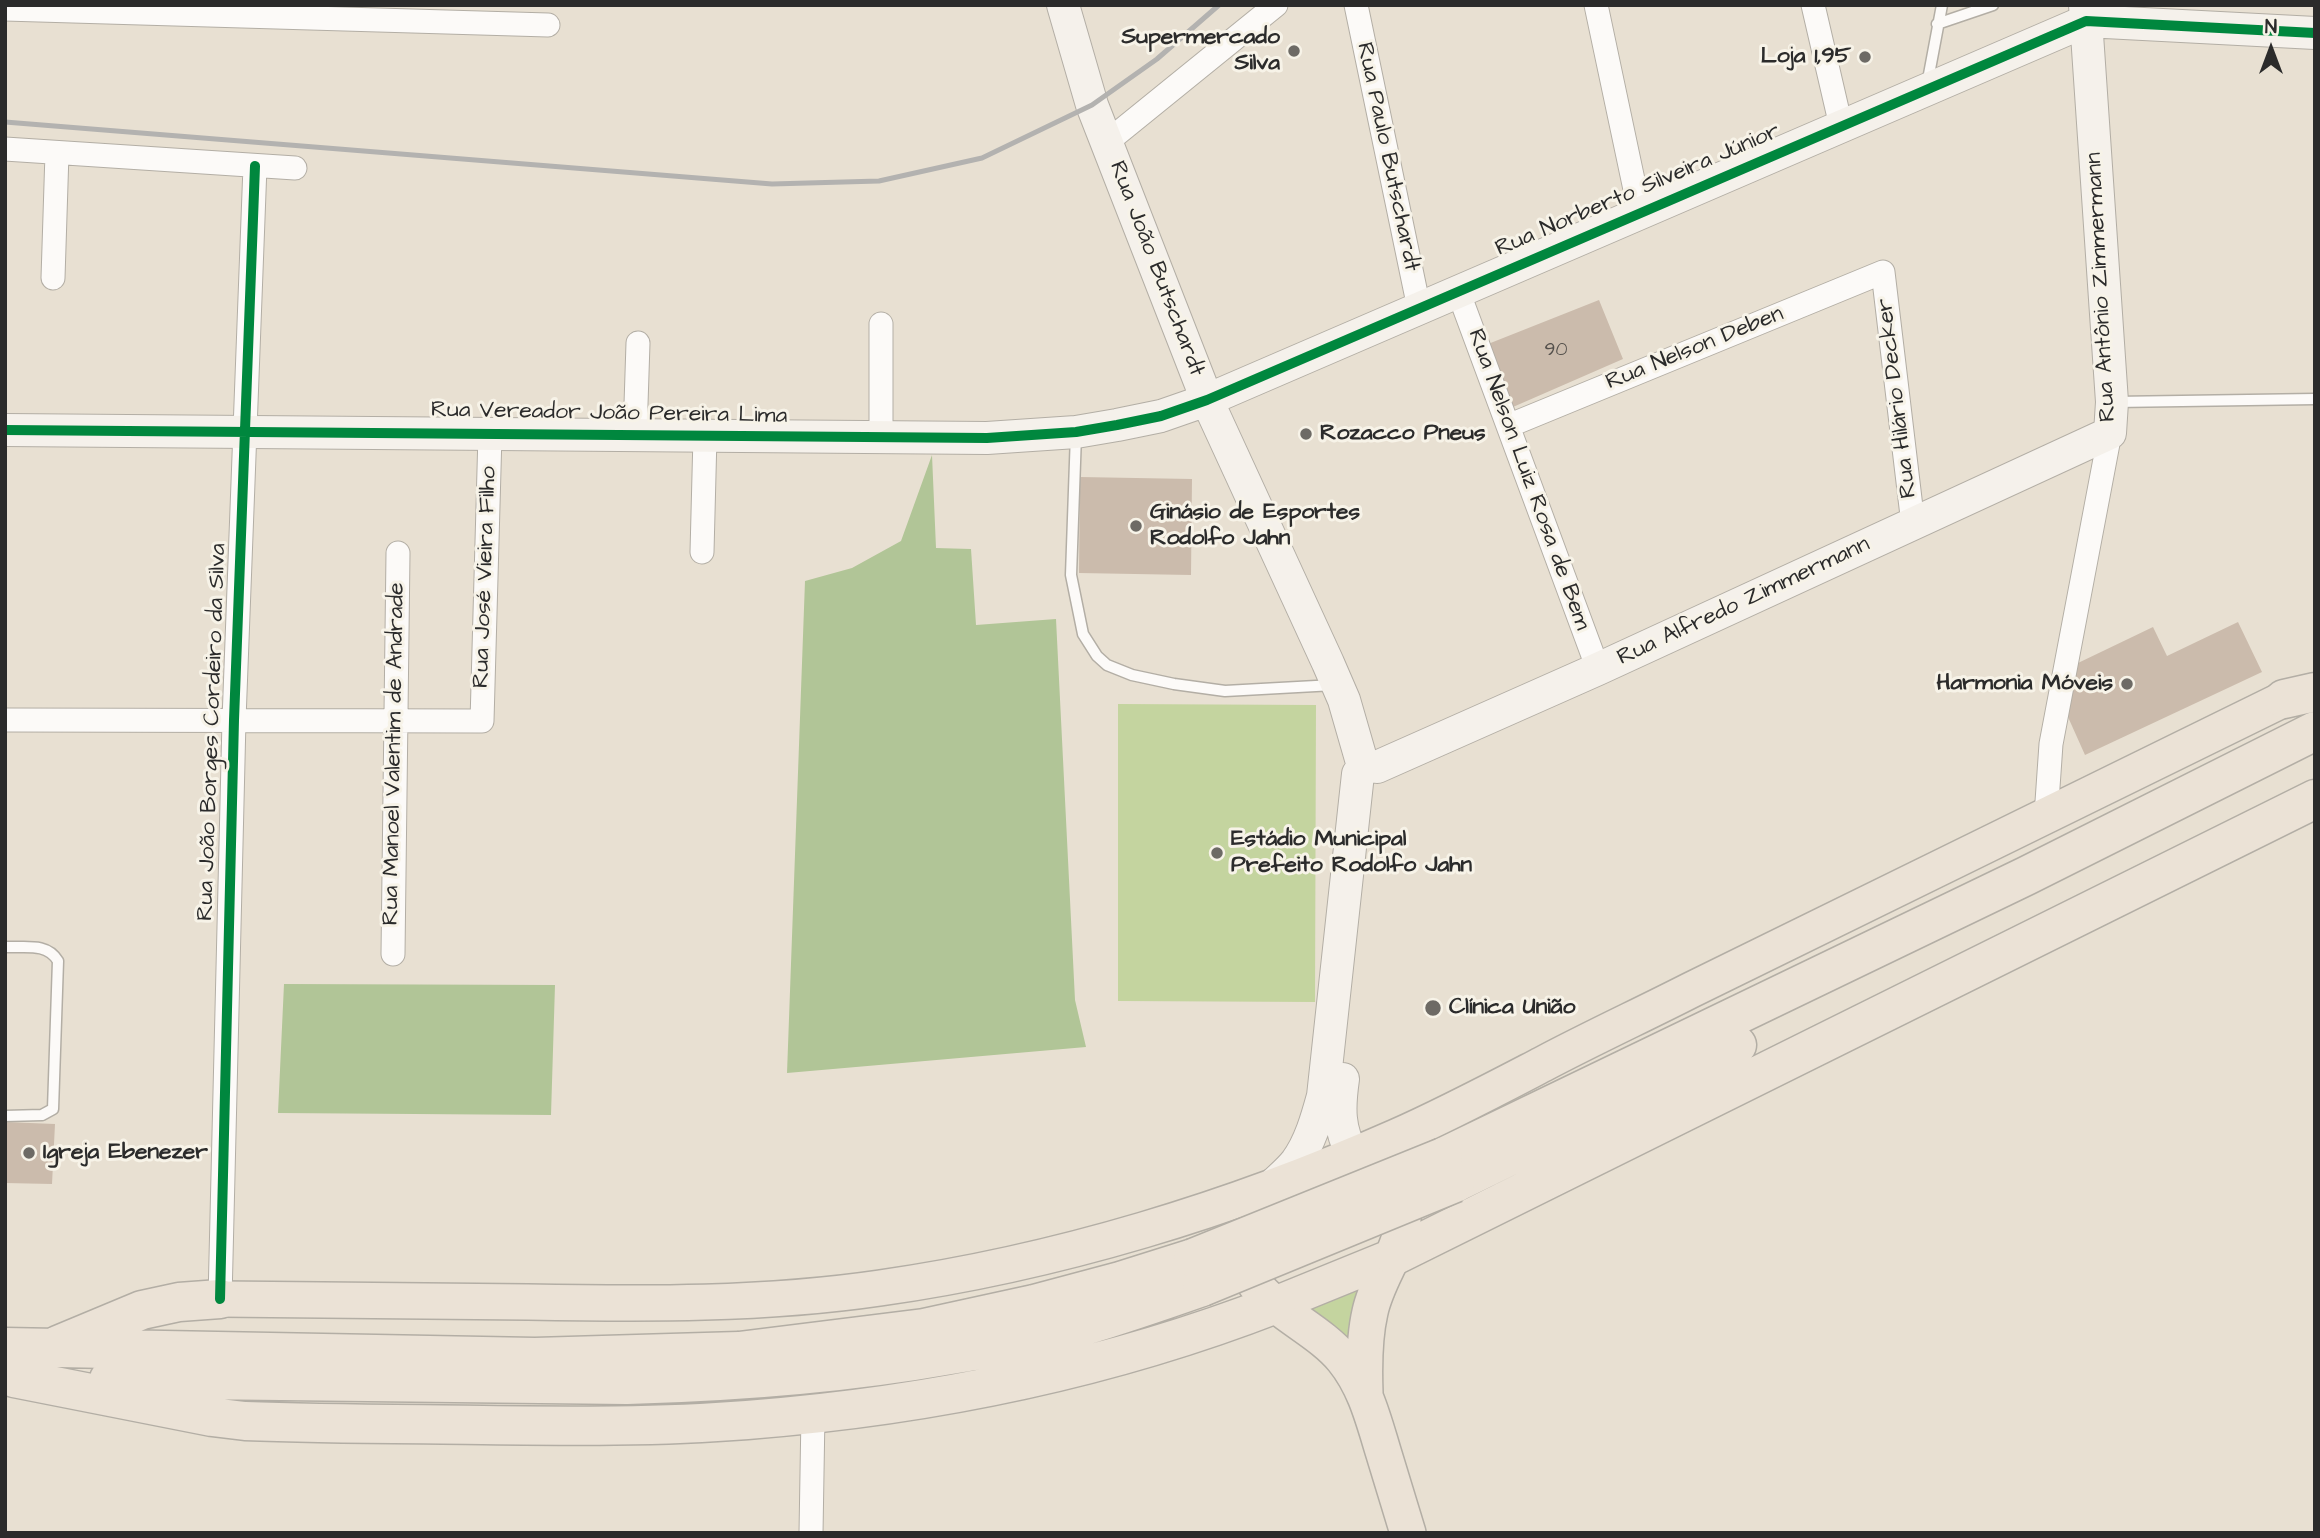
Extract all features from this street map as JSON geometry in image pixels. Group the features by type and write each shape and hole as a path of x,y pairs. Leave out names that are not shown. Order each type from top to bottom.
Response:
{"highway":[{"path":"1449,1170 2315,731"},
{"path":"8,1368 627,1385 713,1383 895,1365 988,1349 1079,1328 1198,1273 1449,1170 2037,898 2315,757"},
{"path":"1406,1251 2315,799"},
{"path":"49,1349 535,1357 739,1351 924,1328 1034,1304 1121,1281 1198,1273"},
{"path":"8,1368 142,1310 179,1302 220,1299"},
{"path":"8,1368 212,1418 245,1421 581,1426 731,1421 897,1404 991,1387 1086,1366 1259,1311"}],"main road":[{"name":"Rua João Butschardt","path":"1063,5 1093,105 1207,400 1337,684 1368,768 1341,1094 1340,1123 1353,1155"},
{"name":"Rua Norberto Silveira Júnior","path":"1207,400 1927,89 2085,13"},
{"path":"2085,13 2315,33"},
{"name":"Rua Antônio Zimmermann","path":"2085,13 2112,402 2110,433"},
{"name":"Rua Vereador João Pereira Lima","path":"5,430 987,438 1076,432 1161,416 1207,400"},
{"name":"Rua Alfredo Zimmermann","path":"1368,768 1598,669 2110,433"},
{"path":"220,1299 617,1303 777,1298 878,1288 1047,1256 1183,1216 1272,1186 1398,1137 2304,691"},
{"name":"Rua João Butschardt","path":"1272,1186 1296,1162 1307,1142 1323,1096 1368,768"},
{"path":"1340,1123 1375,1135 1398,1137"},
{"path":"1353,1155 1369,1160 1383,1170 1398,1193 1403,1214 1402,1230 1406,1251 1375,1296 1370,1310 1364,1361 1365,1393 1408,1533"},
{"path":"1259,1311 1263,1295 1252,1282 1243,1261 1241,1245 1254,1206 1272,1186"},
{"path":"1259,1311 1406,1251"},
{"path":"1259,1311 1266,1318 1293,1325 1321,1337 1347,1365 1365,1393"}],"street":[{"path":"1107,142 1276,5"},
{"name":"Rua Paulo Butschardt","path":"1356,5 1419,308"},
{"path":"1596,5 1640,213"},
{"path":"1813,5 1841,126"},
{"path":"5,9 470,14 548,24"},
{"path":"5,149 295,168"},
{"path":"53,278 57,153"},
{"name":"Rua João Borges Cordeiro da Silva","path":"220,1299 233,720 255,166"},
{"name":"Rua Nelson Deben","path":"1508,425 1883,272"},
{"name":"Rua Hilário Decker","path":"1883,272 1913,524"},
{"name":"Rua Nelson Luiz Rosa de Bem","path":"1458,291 1598,669"},
{"path":"881,324 881,438"},
{"path":"635,435 638,343"},
{"name":"Rua Antônio Zimmermann","path":"2046,816 2051,744 2110,433"},
{"name":"Rua José Vieira Filho","path":"396,721 482,721 490,434"},
{"path":"702,552 705,436"},
{"name":"Rua Manoel Valentim de Andrade","path":"393,954 398,553"},
{"path":"5,720 396,721"},
{"path":"811,1533 813,1414"}],"lane":[{"path":"1927,89 1942,5"},
{"path":"1937,24 1993,5"},
{"path":"2112,402 2315,399"},
{"path":"1076,432 1071,575 1083,634 1097,656 1107,665 1132,674 1174,684 1225,691 1337,684"},
{"path":"5,947 44,948 53,953 58,961 53,1109 42,1115 5,1116"}],"green space":[{"path":"932,455 936,548 971,549 976,625 1056,619 1075,1000 1086,1047 787,1073 805,581 852,568 901,541"},
{"name":"Estádio Municipal Prefeito Rodolfo Jahn","path":"1118,704 1316,705 1315,1002 1118,1001"},
{"path":"284,984 555,985 551,1115 278,1113"},
{"path":"1364,1283 1353,1356 1329,1322 1303,1308"}],"building":[{"path":"1599,300 1623,359 1513,407 1488,344"},
{"name":"Ginásio de Esportes Rodolfo Jahn","path":"1080,477 1192,479 1191,575 1079,573"},
{"name":"Harmonia Móveis","path":"2238,622 2262,672 2085,755 2068,717 2078,663 2153,627 2167,656"},
{"name":"Igreja Ebenezer","path":"5,1122 55,1124 52,1184 5,1183"}],"railway":[{"path":"5,122 772,184 879,181 982,158 1092,105 1157,59 1219,5"}],"cycle path":[{"path":"5,430 987,438 1076,432 1117,425 1161,416 1207,400 2086,21 2315,33"},
{"path":"220,1299 234,720 255,166"}],"place":[{"name":"Supermercado Silva","path":"1294,51"},
{"name":"Loja 1,95","path":"1865,57"},
{"name":"Rozacco Pneus","path":"1306,434"},
{"name":"Ginásio de Esportes Rodolfo Jahn","path":"1136,526"},
{"name":"Harmonia Móveis","path":"2127,684"},
{"name":"Estádio Municipal Prefeito Rodolfo Jahn","path":"1217,853"},
{"name":"Clínica União","path":"1433,1008"},
{"name":"Igreja Ebenezer","path":"29,1153"}]}
